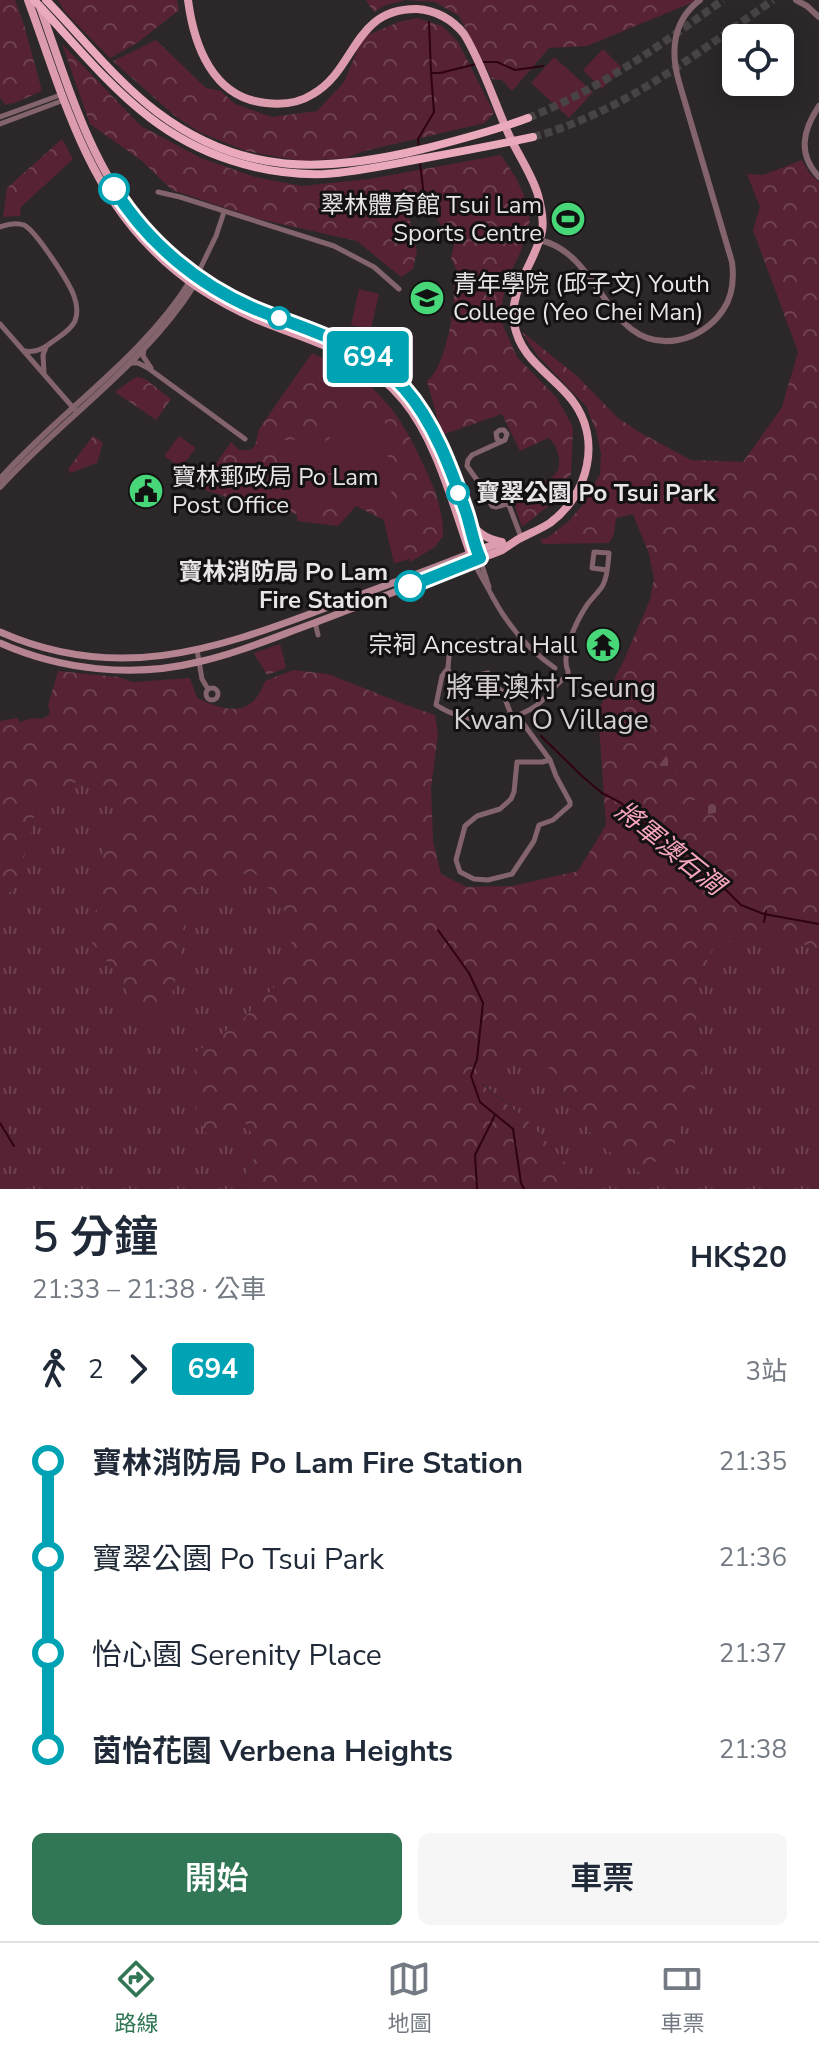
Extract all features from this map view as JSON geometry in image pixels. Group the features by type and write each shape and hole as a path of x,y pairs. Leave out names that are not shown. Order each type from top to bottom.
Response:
{"highway":[{"path":"35,0 138,108 177,136 241,163 284,172 323,174 533,137"},
{"path":"46,0 148,105 209,143 252,158 288,164 356,167 528,118"}],"main road":[{"path":"28,0 68,96"},
{"path":"35,0 87,156 115,206 152,250 252,317 339,350 388,384 409,407 429,443 475,556"},
{"path":"0,632 51,650 102,658 142,659 197,650 270,629 475,556 504,549 550,523 567,506 584,478 589,458 588,436 582,415 567,395 529,358 516,332 513,312 517,292 543,227 537,191 468,41 453,23 430,11 392,12 375,22 361,36 333,77 313,94 295,102 256,102 240,97 213,74 198,44 188,0"},
{"path":"196,278 251,307 352,347 385,369 411,397 429,423 466,513 475,556"},
{"path":"466,513 477,531 501,542"},
{"path":"0,643 36,657 80,667 144,670 198,662 254,646 475,556 501,542 518,540"}],"street":[{"path":"539,240 564,248 586,271 621,321 631,330 647,337 669,341 685,339 708,326 722,312 731,288 732,262 674,59 680,23 700,0"},
{"path":"796,0 819,17"},
{"path":"0,117 68,96"},
{"path":"0,124 68,96"},
{"path":"819,106 807,128 804,143 807,160 819,177"},
{"path":"158,192 334,246 374,267 399,289"},
{"path":"0,479 144,349 171,319 196,278 224,212"},
{"path":"0,227 15,223 30,229 74,296 77,310 72,325 46,347 34,352 24,351"},
{"path":"0,487 153,331 196,278"},
{"path":"0,324 75,410"},
{"path":"45,373 43,355 46,347"},
{"path":"144,349 144,359 160,377"},
{"path":"129,363 141,364 245,439"},
{"path":"500,441 472,455 467,466 492,506 507,504"},
{"path":"517,488 508,494 507,504 518,540"},
{"path":"475,556 492,596 515,632 535,654 555,668"},
{"path":"448,668 442,676 436,705 457,716 474,720 493,721 528,711 546,697 560,678 568,675 565,666 575,625 602,586 607,570"},
{"path":"315,622 318,635"},
{"path":"197,650 202,679 208,689"},
{"path":"449,656 448,668 453,680 488,673 491,690 502,691 514,716 550,760 570,802 569,808 552,821 539,825 534,841 512,874 484,881 464,875 456,863 463,829 477,816 506,805 514,792 517,762 550,760"},
{"path":"555,668 561,664 565,666"},
{"path":"555,668 555,675 560,678"}],"green space":[{"path":"0,0 15,0 42,91 5,105 0,97"},
{"path":"58,0 177,0 179,10 137,43 110,58 65,12"},
{"path":"366,0 406,0 374,12"},
{"path":"406,0 698,0 587,46 549,48 512,91 502,80 492,79 459,16 435,2"},
{"path":"417,18 442,26 458,42 494,113 485,123 346,158 301,161 246,151 199,132 175,116 113,61 156,40 206,88 221,91 235,104 272,117 317,111 344,82 363,37"},
{"path":"62,44 141,126 201,158 255,177 302,186 369,179 501,155 525,198 530,221 521,251 507,280 502,304 503,326 517,357 557,398 573,427 571,474 547,507 522,527 512,498 557,472 558,454 548,438 520,451 502,414 442,435 427,381 441,359 450,326 457,271 451,258 456,236 446,234 429,204 408,212 417,251 413,269 401,277 357,241 259,219 172,190 142,161 90,124"},
{"path":"603,49 622,68 602,89 583,70"},
{"path":"554,57 593,92 569,118 531,83"},
{"path":"62,139 73,159 21,207 20,216 3,217 7,188"},
{"path":"802,160 819,182 819,949 784,939 715,942 694,994 702,1070 672,1151 639,1172 598,1144 546,1064 507,1060 482,1084 529,1122 568,1166 582,1189 246,1189 242,1181 260,1147 243,1119 211,1141 196,1116 194,1054 244,1018 274,988 292,940 282,902 254,873 204,879 187,919 174,987 165,1013 139,1018 123,981 92,943 103,850 128,817 118,789 81,780 38,800 18,882 0,904 0,721 18,718 19,722 49,715 48,706 58,671 118,677 133,682 190,678 197,698 228,709 246,706 260,693 265,681 293,670 328,674 435,715 438,734 431,788 433,841 441,874 467,887 512,886 578,871 606,825 598,711 650,600 654,578 649,554 633,514 616,518 609,543 543,544 540,539 547,538 569,521 583,504 600,474 601,453 586,406 537,355 521,331 577,376 618,418 641,433 691,460 743,462 782,407 798,352 753,230 760,207 747,174 763,175"},
{"path":"359,289 379,294 371,329 351,325"},
{"name":"寶翠公園 Po Tsui Park","path":"312,353 347,369 375,391 394,413 417,450 438,499 443,536 435,547 410,562 409,559 394,563 384,520 356,506 338,526 297,521 297,514 254,506 199,488 231,442 239,450 250,450 255,446 259,429"},
{"path":"328,356 329,369 342,368 343,379 356,378 359,405 345,406 344,395 331,396 330,384 317,385 314,358"},
{"path":"139,377 171,399 156,420 115,392"},
{"path":"384,414 392,500 336,505 328,419"},
{"path":"93,436 103,443 97,463 70,473 68,469"},
{"path":"179,436 196,448 181,468 164,456"},
{"path":"325,437 331,501 282,505 277,441"},
{"path":"237,466 238,470 264,471 265,476 278,475 281,502 268,503 267,498 240,497 239,494 226,495 224,468"},
{"path":"394,505 407,560 394,563 381,508"},
{"path":"280,644 286,668 267,675 254,653"},
{"path":"671,749 684,761 674,779 658,767"},
{"path":"81,780 119,789 128,817 103,850 92,943 123,981 139,1018 174,987 187,919 204,879 254,873 282,902 292,940 274,988 244,1018 194,1054 210,1140 243,1119 260,1147 242,1180 246,1189 0,1189 0,904 18,882 38,800"},
{"path":"715,795 719,812 690,818 685,802"},
{"path":"784,939 819,949 819,1189 582,1189 568,1166 529,1122 482,1083 507,1060 546,1064 598,1144 702,1070 694,994 715,941"}],"waterway":[{"path":"429,22 431,73"},
{"path":"482,62 497,62 515,70 543,66"},
{"path":"419,149 418,139 434,112 431,73 476,64"},
{"path":"420,163 425,205"},
{"name":"將軍澳石澗","path":"541,736 583,777 602,793 621,803 741,905 764,914 819,924"},
{"name":"將軍澳石澗","path":"764,922 766,911"},
{"path":"438,930 469,973 483,1003 477,1059 471,1076 480,1102 513,1129 524,1189"},
{"path":"477,1189 475,1155 495,1115"},
{"path":"0,1123 14,1146"}],"tunnel":[{"path":"528,118 605,80 723,0"},
{"path":"533,137 566,126 629,97 773,0"}],"bus line":[{"name":"694","path":"114,189 158,243 208,284 251,307 352,347 385,369 417,404 443,454 480,558 410,586"}],"place":[{"name":"翠林體育館 Tsui Lam Sports Centre","path":"568,219"},
{"name":"青年學院 (邱子文) Youth College (Yeo Chei Man)","path":"427,298"},
{"name":"寶林郵政局 Po Lam Post Office","path":"146,491"},
{"name":"寶翠公園 Po Tsui Park","path":"458,493"},
{"name":"寶林消防局 Po Lam Fire Station","path":"410,586"},
{"name":"宗祠 Ancestral Hall","path":"603,645"}],"district":[{"name":"將軍澳村 Tseung Kwan O Village","path":"551,703"}]}
